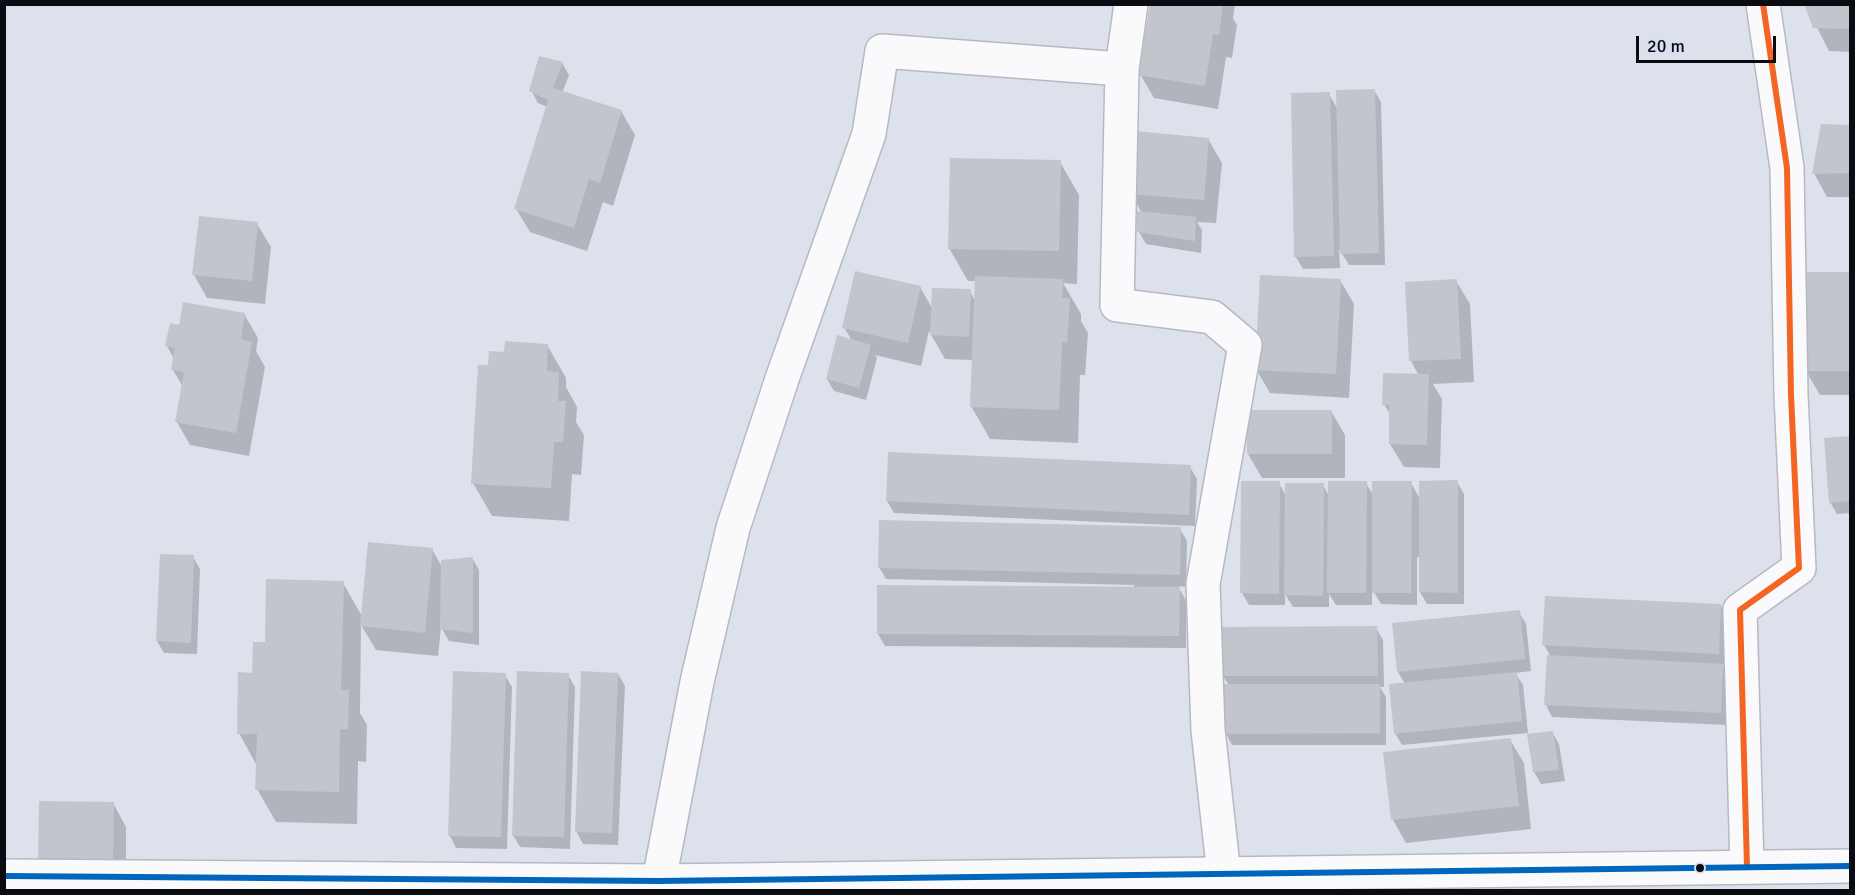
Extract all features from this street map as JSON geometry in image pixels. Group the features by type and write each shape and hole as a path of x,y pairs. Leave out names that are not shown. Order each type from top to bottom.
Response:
{"street":[{"path":"1131,4 1122,69 1117,305 1212,317 1245,345 1203,584 1208,730 1224,875"},
{"path":"1747,867 1740,610 1799,567 1791,395 1787,168 1762,4"},
{"path":"659,881 697,682 734,528 786,368 869,134 882,51 1122,69"},
{"path":"4,876 603,886 659,881 1224,875 1701,879 1747,867 1851,866"}],"building":[{"path":"1150,4 1223,4 1219,35 1213,34 1205,86 1138,75"},
{"path":"1804,4 1850,4 1850,29 1813,28"},
{"path":"539,56 563,62 553,88 622,110 600,183 589,179 574,228 514,209 548,100 529,91"},
{"path":"1375,89 1379,253 1340,254 1336,90"},
{"path":"1330,92 1334,256 1294,257 1291,93"},
{"path":"1821,124 1850,125 1850,173 1812,174"},
{"path":"1135,131 1209,138 1204,200 1129,194"},
{"path":"950,158 1061,160 1059,251 948,249"},
{"path":"1136,211 1196,217 1195,241 1137,232"},
{"path":"199,216 258,222 252,281 192,275"},
{"path":"855,271 921,286 908,343 842,328"},
{"path":"1805,272 1850,272 1850,371 1805,371"},
{"path":"1260,275 1341,279 1336,374 1255,370"},
{"path":"975,276 1063,279 1062,298 1070,298 1067,343 1062,342 1059,410 970,407"},
{"path":"1457,279 1461,359 1409,361 1405,282"},
{"path":"932,288 971,289 969,337 930,335"},
{"path":"183,302 245,313 241,339 252,342 236,433 175,422 184,372 171,370 175,348 165,346 170,323 179,325"},
{"path":"837,335 871,345 859,388 826,379"},
{"path":"505,341 548,344 547,371 559,372 558,401 566,401 563,442 554,442 551,488 471,484 478,365 488,365 489,351 504,352"},
{"path":"1383,373 1429,374 1427,445 1389,444 1389,405 1382,405"},
{"path":"1246,410 1332,410 1332,454 1247,454"},
{"path":"1850,436 1850,501 1829,503 1824,438"},
{"path":"888,452 1191,465 1189,515 886,501"},
{"path":"1458,480 1458,593 1419,592 1419,481"},
{"path":"1241,481 1280,481 1279,594 1240,593"},
{"path":"1328,481 1367,481 1366,593 1327,593"},
{"path":"1372,481 1412,481 1411,593 1372,593"},
{"path":"1285,483 1324,483 1323,596 1284,595"},
{"path":"879,520 1181,527 1180,575 878,568"},
{"path":"368,542 433,548 425,633 360,626"},
{"path":"160,554 194,555 191,643 156,641"},
{"path":"473,557 473,633 440,629 441,560"},
{"path":"266,579 344,581 341,690 349,690 348,729 340,729 339,792 255,790 257,734 237,734 238,672 252,673 253,642 265,642"},
{"path":"877,585 1180,587 1179,636 877,634"},
{"path":"1545,596 1721,604 1719,654 1542,645"},
{"path":"1520,610 1525,659 1397,672 1392,623"},
{"path":"1377,626 1378,676 1222,676 1222,627"},
{"path":"1547,655 1723,664 1721,713 1544,705"},
{"path":"453,671 506,673 501,837 448,836"},
{"path":"517,671 569,673 564,837 512,836"},
{"path":"581,671 618,673 612,833 575,832"},
{"path":"1517,672 1522,721 1394,734 1389,684"},
{"path":"1224,684 1380,684 1380,733 1224,734"},
{"path":"1553,731 1559,770 1533,772 1527,734"},
{"path":"1511,738 1519,806 1391,820 1383,752"},
{"path":"39,801 114,802 113,860 38,858"}],"transit line":[{"path":"1747,867 1740,610 1799,568 1791,395 1787,168 1763,4"},
{"path":"4,876 659,881 1850,866"}]}
